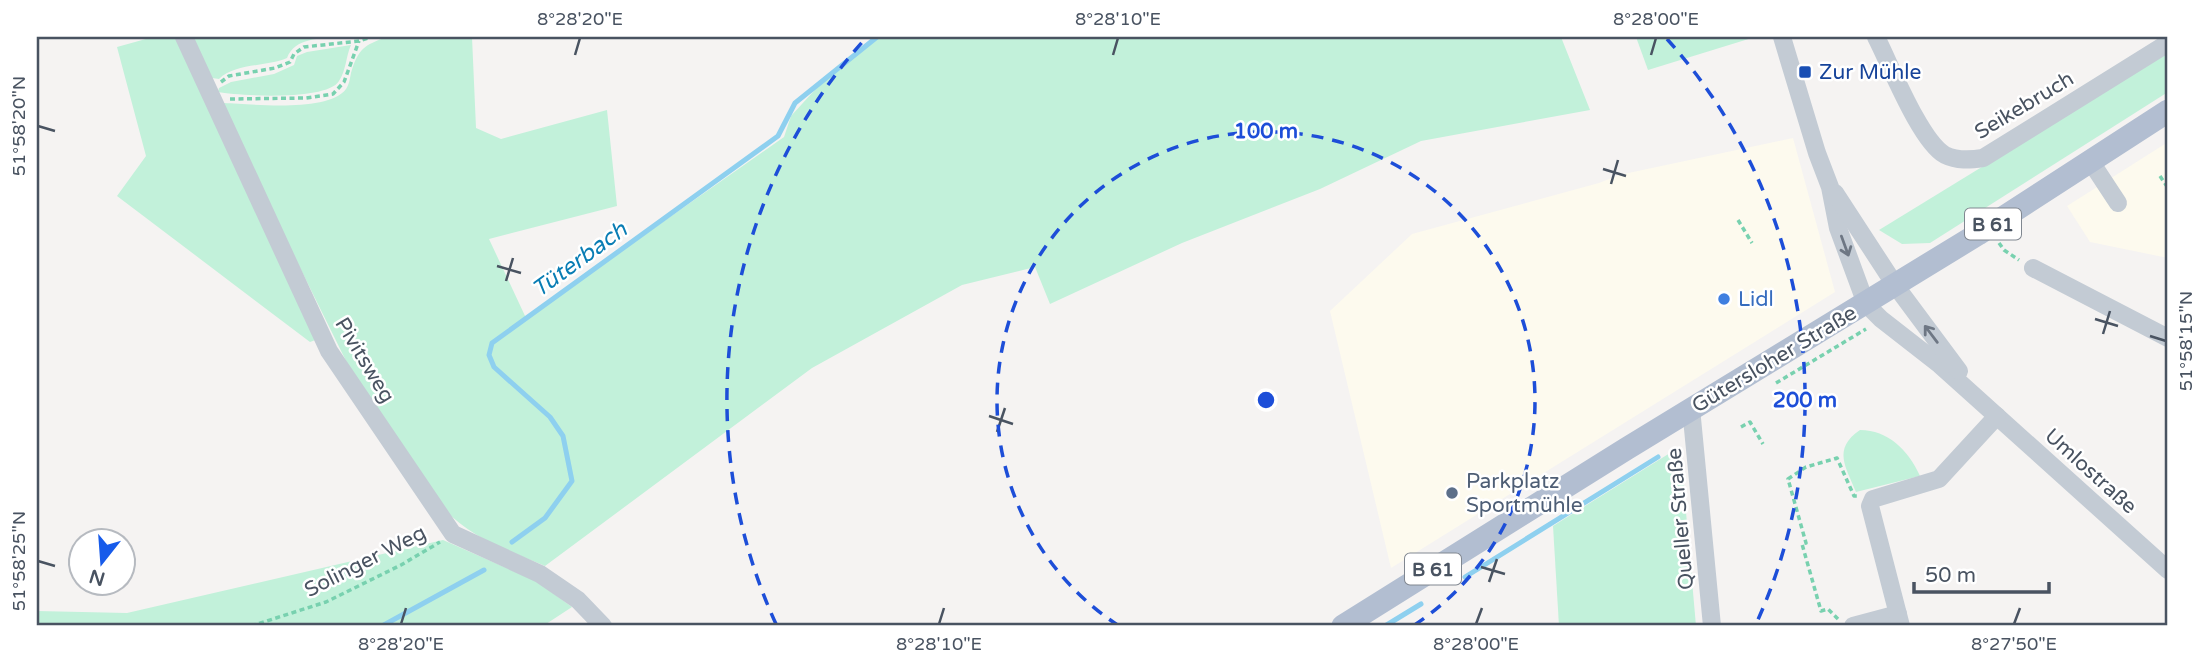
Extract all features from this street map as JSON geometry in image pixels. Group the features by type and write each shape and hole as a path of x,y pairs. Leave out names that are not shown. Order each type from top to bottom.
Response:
{"main road":[{"name":"Gütersloher Straße","path":"1351,624 1692,408 1866,304 2168,111"}],"street":[{"name":"Pivitsweg","path":"184,37 329,351 453,534"},
{"path":"1782,37 1830,187 1838,228 1866,304"},
{"name":"Seikebruch","path":"1876,37 1927,139 1945,155 1964,160 1983,158 2168,43"},
{"path":"2091,162 2118,203"},
{"name":"Umlostraße","path":"1830,187 1895,285 1991,410"},
{"path":"2033,268 2168,338"},
{"name":"Umlostraße","path":"1866,304 1991,410 2168,570"},
{"name":"Queller Straße","path":"1692,408 1712,626"},
{"path":"1853,626 1899,620 1870,512 1873,499 1939,479 1991,410"},
{"path":"453,534 540,574 578,600 603,626"}],"path":[{"path":"209,92 229,76 275,68 290,62 304,47 372,37"},
{"path":"209,92 230,99 306,98 332,94 344,82 359,41"},
{"path":"2160,176 2168,188"},
{"path":"1738,220 1752,243"},
{"path":"1999,243 2004,250 2033,268"},
{"path":"1741,427 1750,422 1763,444"},
{"path":"1842,626 1828,609 1821,611 1802,544 1806,543 1788,479 1807,467 1837,458 1854,496 1873,499"},
{"name":"Solinger Weg","path":"251,626 326,603 401,565 453,534"}],"shaded area":[{"path":"1793,138 1835,292 1391,568 1330,311 1412,234 1599,183 1619,175"},
{"path":"2168,142 2168,258 2090,242 2067,206"}],"green space":[{"path":"153,37 175,37 318,339 310,342 117,196 146,156 117,47"},
{"path":"192,37 339,37 302,43 291,51 287,58 233,70 219,79 212,78"},
{"path":"387,37 472,37 476,128 501,139 607,110 617,206 489,239 526,318 784,137 791,116 823,81 875,37 1561,37 1590,110 1421,141 1320,189 1182,243 1050,304 1035,267 962,285 812,368 545,566 479,536 445,510 353,375 221,108 224,103 289,105 337,97 347,87 359,53 367,46"},
{"path":"1636,37 1755,37 1648,70"},
{"path":"351,45 339,81 318,92 282,96 218,92 219,88 231,82 274,74 294,65 297,56 307,52"},
{"path":"2168,53 2168,92 1930,243 1902,244 1879,230"},
{"path":"1860,430 1880,434 1896,443 1910,458 1920,476 1856,492 1845,466 1844,451 1851,437"},
{"path":"1670,453 1681,455 1696,626 1559,626 1553,526"},
{"path":"443,540 536,581 572,607 543,626 37,626 37,611 127,613"}],"waterway":[{"name":"Tüterbach","path":"512,542 545,518 572,481 563,436 550,417 494,367 489,355 492,343 778,136 795,103 877,37"},
{"path":"1465,577 1658,457"},
{"name":"Tüterbach","path":"382,626 484,570"},
{"path":"1385,626 1421,604"}],"place":[{"name":"Zur Mühle","path":"1805,72"},
{"name":"Lidl","path":"1724,299"},
{"name":"Parkplatz Sportmühle","path":"1452,493"}]}
